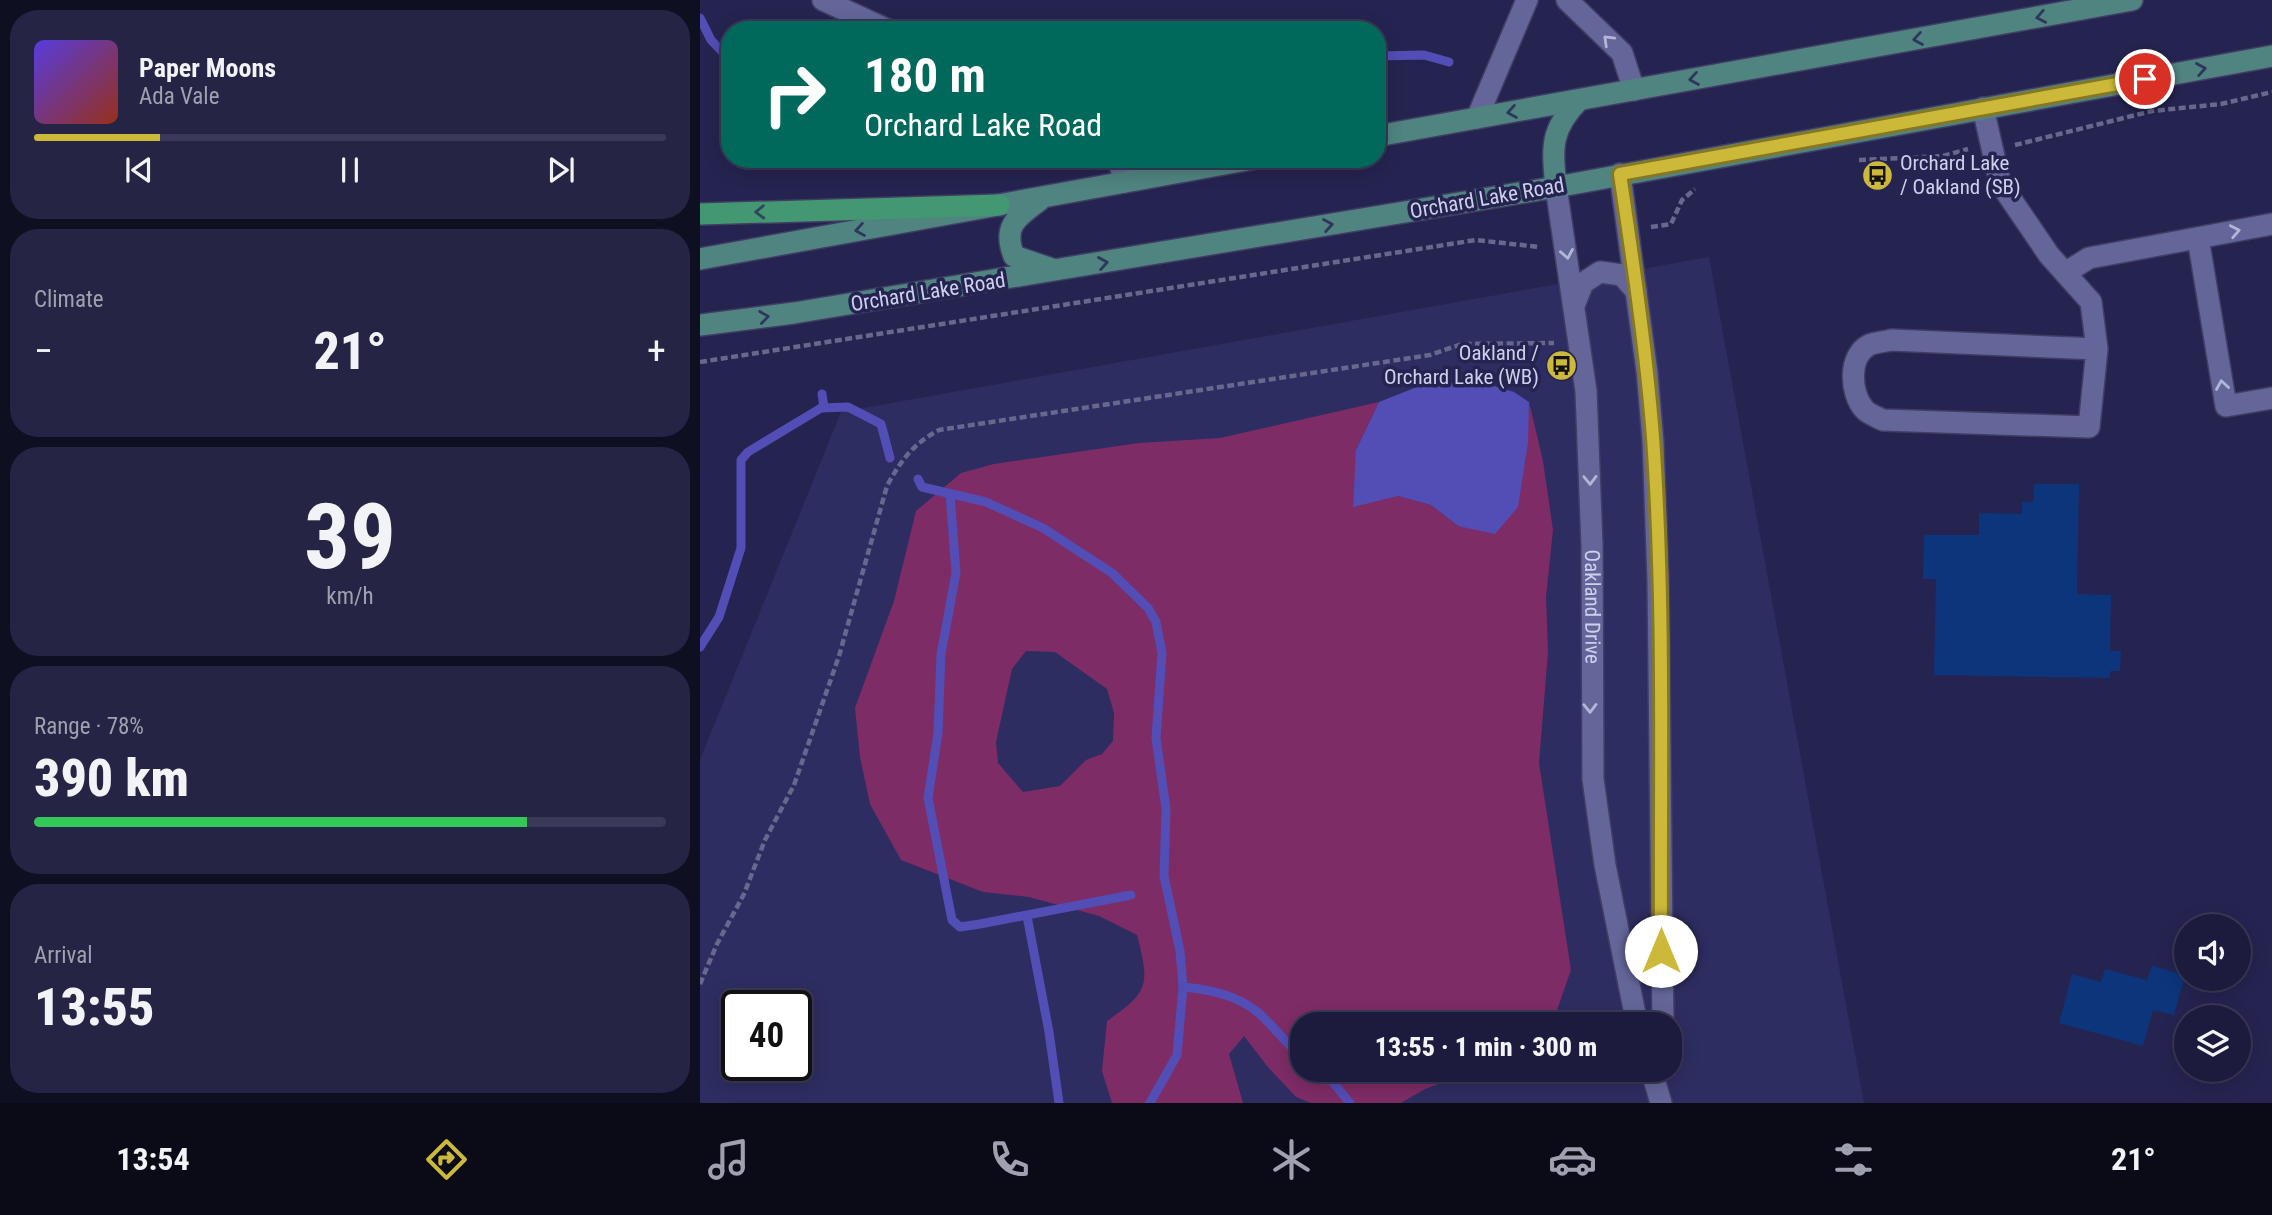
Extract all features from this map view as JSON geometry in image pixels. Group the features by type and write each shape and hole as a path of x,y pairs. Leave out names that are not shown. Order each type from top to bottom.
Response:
{"highway":[{"path":"700,214 999,205"}],"main road":[{"path":"1386,134 2132,0"},
{"name":"Orchard Lake Road","path":"700,325 794,313 1556,187 2272,56"},
{"path":"1556,187 1554,136 1565,114 1579,100"},
{"path":"700,259 1202,168"},
{"path":"1045,197 1012,223 1008,241 1014,256 1058,270"}],"street":[{"path":"823,0 868,21"},
{"path":"1477,118 1527,0"},
{"path":"1567,0 1622,53 1634,90"},
{"path":"1983,108 2000,183 2018,214 2091,302 2097,349 2088,427 1883,420 1864,410 1855,391 1852,371 1868,345 1891,340 2097,349"},
{"path":"1121,168 1124,182"},
{"path":"1620,174 1652,427 1658,580 1663,1012"},
{"name":"Oakland Drive","path":"1556,187 1576,303 1590,452 1593,779 1610,890 1635,1012"},
{"path":"2065,272 2089,258 2272,224"},
{"path":"2198,238 2226,406 2272,398"},
{"path":"1576,303 1583,282 1600,272 1622,275 1636,291"},
{"path":"1655,1082 1661,1103"},
{"path":"1668,1082 1670,1103"}],"path":[{"path":"1846,161 1943,156 1971,148 2018,145 2152,111 2221,104 2272,92"},
{"path":"1628,230 1671,224 1682,200 1695,189 1708,184"},
{"path":"700,362 1476,240 1534,248 1565,241"},
{"path":"700,984 744,894 765,840 794,785 839,656 887,486 901,460 917,442 939,430 1430,355 1462,344 1581,342"}],"shaded area":[{"path":"1709,257 1864,1103 700,1103 700,760 841,412"},
{"path":"1477,381 1514,392 1529,402 1528,443 1518,507 1495,534 1458,526 1431,505 1398,496 1353,507 1356,450 1379,402 1422,385"},
{"path":"1379,402 1356,450 1398,496 1431,505 1458,526 1525,464 1529,402 1543,461 1553,530 1546,597 1548,652 1539,763 1571,970 1555,1012 1290,1012 1290,1082 1444,1082 1401,1103 1311,1103 1296,1097 1244,1036 1229,1054 1243,1103 1112,1103 1102,1071 1107,1021 1131,1002 1143,986 1144,965 1137,935 1099,916 1029,897 983,892 901,860 870,804 860,757 855,708 894,601 916,511 961,473 994,464 1139,443 1220,438","holes":["1026,651 1055,652 1107,689 1114,713 1113,741 1102,754 1086,760 1060,786 1023,792 998,763 996,742 1012,669"]}],"building":[{"path":"2034,484 2079,484 2077,594 2111,595 2110,651 2121,651 2120,671 2110,671 2110,678 1934,675 1936,579 1923,579 1924,535 1979,535 1979,513 2022,514 2022,502 2033,502"},
{"path":"2152,966 2174,972 2174,991 2181,991 2177,1005 2174,1005 2174,1015 2153,1010 2143,1046 2059,1023 2072,974 2101,982 2105,969 2147,980"}],"waterway":[{"path":"700,18 711,40 721,51"},
{"path":"1386,56 1424,55 1449,62"},
{"path":"821,408 824,407 822,394"},
{"path":"700,647 719,617 741,548 741,460 748,452 821,408 848,407 881,424 890,458"},
{"path":"918,479 922,487 986,502 1043,528 1112,573 1148,608 1156,622 1162,653 1156,738 1166,809 1164,876 1180,951 1183,987 1177,1055 1150,1103"},
{"path":"950,494 956,573 941,654 938,733 928,798 952,920 960,927 1131,895"},
{"path":"1027,916 1049,1032 1059,1103"},
{"path":"1183,987 1207,990 1239,1000 1258,1013 1290,1046"},
{"path":"1333,1082 1350,1103"}],"place":[{"name":"Orchard Lake / Oakland (SB)","path":"1877,175"},
{"name":"Oakland / Orchard Lake (WB)","path":"1562,365"}],"route":[{"path":"1661,951 1658,580 1653,441 1647,372 1620,174 2145,79"}]}
